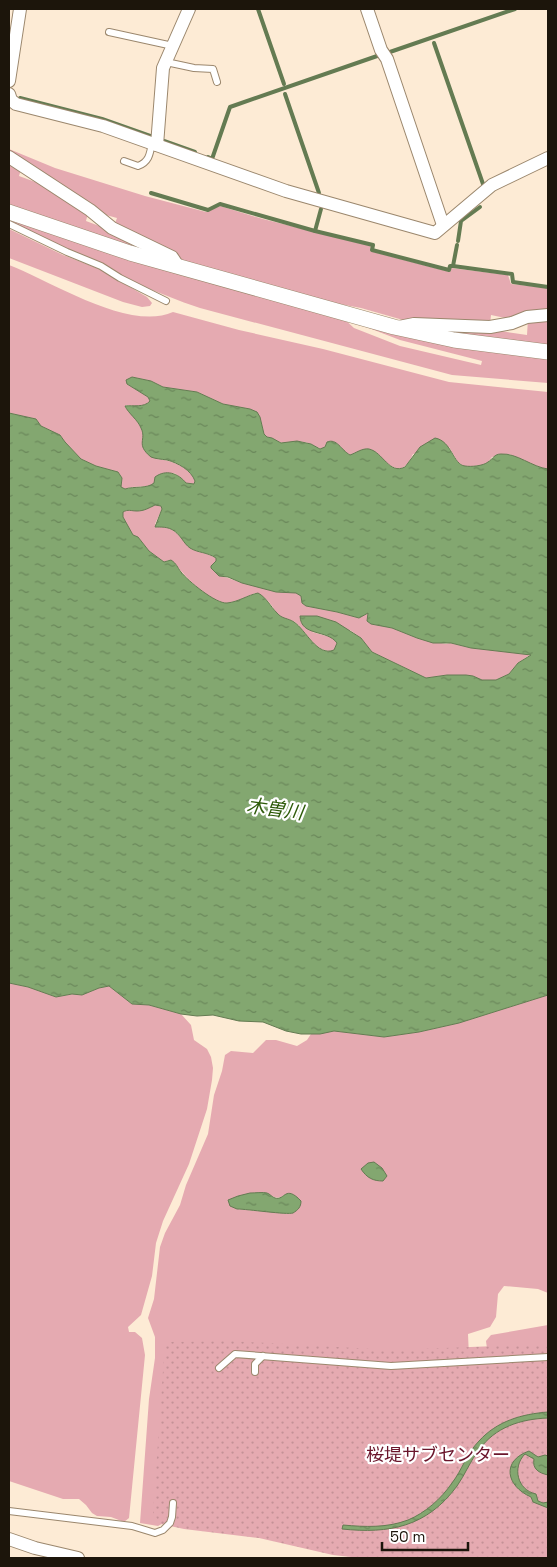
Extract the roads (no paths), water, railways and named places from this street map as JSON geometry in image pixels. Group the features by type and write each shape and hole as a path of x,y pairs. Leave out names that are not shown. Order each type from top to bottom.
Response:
{"street":[{"path":"9,81 20,9"},
{"path":"155,144 163,68 189,9"},
{"path":"367,9 381,50 387,59 443,226"},
{"path":"9,94 16,104 103,126 286,191 435,233 492,185 548,158"},
{"path":"9,157 90,210 112,228 172,257 178,266"},
{"path":"9,212 130,253 394,328 454,340 548,352"},
{"path":"394,328 414,324 490,327 512,323 527,317 548,315"},
{"path":"9,1539 35,1548 78,1558"}],"lane":[{"path":"109,32 173,46"},
{"path":"166,62 194,68 213,69 217,82"},
{"path":"124,161 138,166 143,165 148,161 155,144"},
{"path":"9,224 101,266 120,278 166,301"},
{"path":"219,1368 235,1354 391,1366 548,1357"},
{"path":"255,1372 255,1364 263,1356"},
{"path":"9,1511 132,1526 155,1533 163,1530 170,1523 173,1503"}],"water":[{"name":"木曽川","path":"132,377 151,381 163,387 197,392 223,404 250,409 257,412 260,417 264,434 281,443 297,441 311,444 320,449 325,447 327,442 330,441 339,445 350,455 369,449 378,454 390,466 399,469 405,467 420,447 435,438 441,440 449,448 461,465 474,466 483,464 499,454 507,454 548,469 548,995 459,1023 419,1032 384,1037 334,1031 320,1034 301,1034 286,1031 263,1022 239,1021 213,1015 181,1014 149,1005 132,1004 109,986 82,995 72,994 56,997 28,987 9,983 9,413 36,419 41,426 60,435 81,459 96,466 118,472 122,478 121,487 125,489 151,485 154,483 155,477 163,473 172,473 186,483 194,484 193,477 180,465 151,457 146,453 142,445 143,436 141,428 125,406 142,405 150,401 148,397 127,384 126,380","holes":["155,505 161,506 162,509 155,527 173,530 190,548 216,558 211,568 219,576 276,592 296,593 301,596 302,603 306,606 359,618 368,613 367,621 371,624 392,628 433,643 451,643 471,648 531,655 518,663 509,674 496,680 482,680 466,675 426,678 372,652 361,638 336,622 317,616 300,616 301,623 305,627 327,636 337,643 334,650 322,650 294,622 279,615 258,593 227,603 216,600 196,586 171,560 164,562 149,551 138,537 133,535 123,517 123,512 142,510"]},
{"path":"374,1162 382,1168 387,1176 383,1181 371,1178 361,1169 368,1163"},
{"path":"250,1193 267,1193 274,1198 278,1198 288,1193 296,1196 301,1203 300,1207 293,1213 237,1209 230,1206 228,1200"},
{"path":"548,1412 548,1418 519,1422 493,1435 476,1454 460,1482 445,1500 420,1519 406,1525 376,1530 342,1529 343,1525 384,1526 400,1523 414,1517 443,1495 456,1478 471,1451 486,1434 494,1428 519,1417"},
{"path":"529,1451 538,1457 548,1456 548,1475 537,1470 534,1465 534,1459 525,1454 521,1459 518,1471 521,1483 524,1488 536,1494 538,1501 548,1502 548,1508 533,1502 531,1497 516,1487 510,1474 514,1461 520,1455"}],"waterway":[{"path":"258,9 284,84"},
{"path":"387,53 515,9"},
{"path":"434,43 483,184"},
{"path":"208,157 212,159 230,107 380,55"},
{"path":"285,94 319,193"},
{"path":"20,98 102,119 153,137"},
{"path":"164,141 195,152"},
{"path":"151,193 208,210 220,204 373,245 372,250 449,270 450,266 453,266 457,245"},
{"path":"458,241 461,221 480,207"},
{"path":"315,231 321,209"},
{"path":"453,266 512,274 513,282 548,287"}],"park label":[{"name":"桜堤サブセンター","path":"438,1454"}]}
